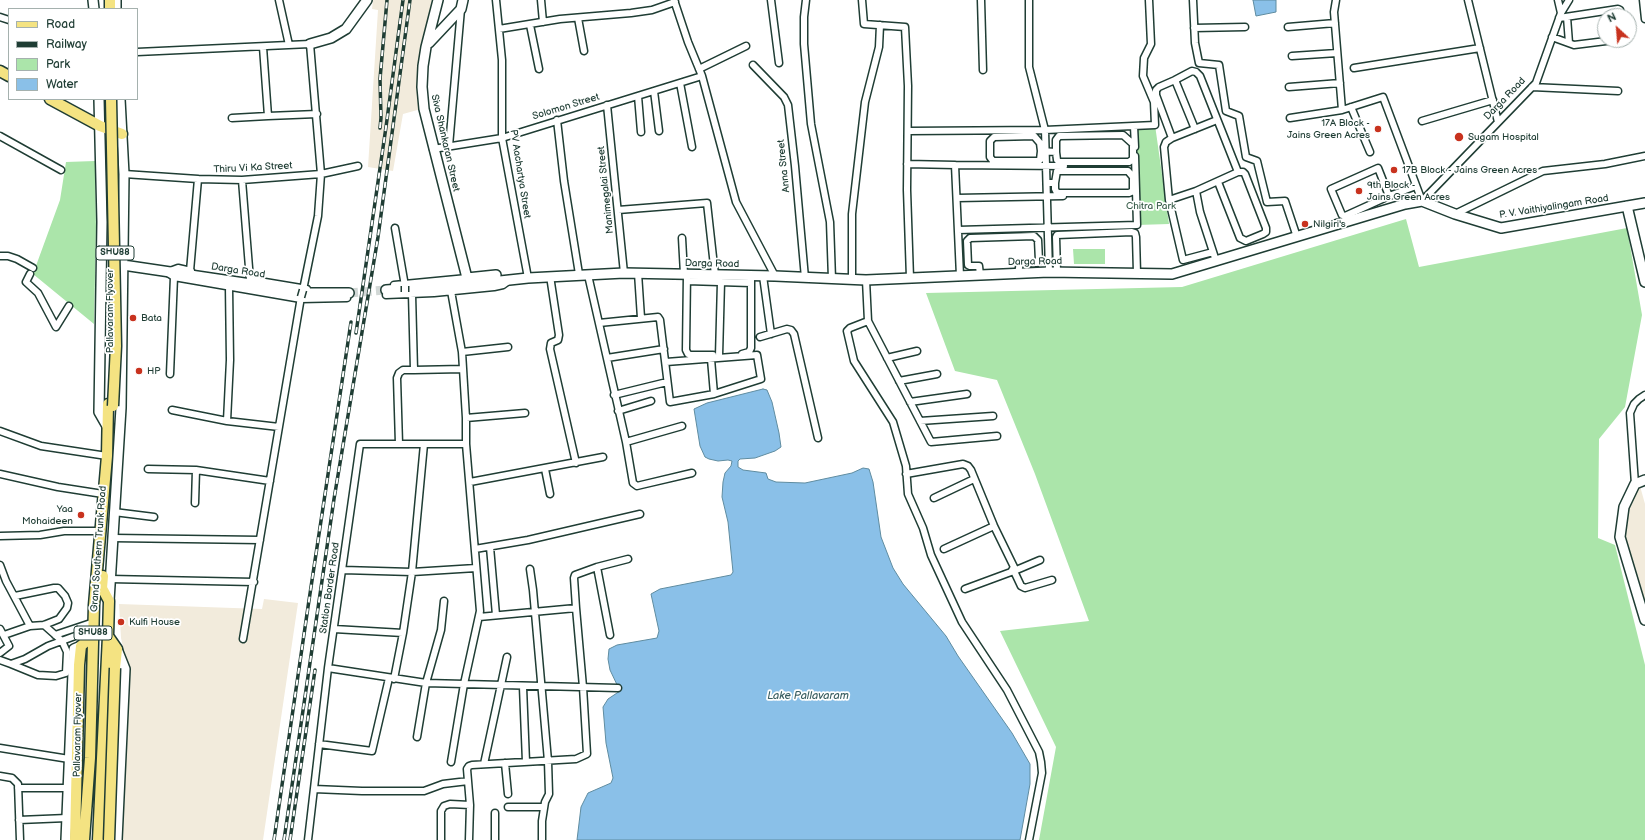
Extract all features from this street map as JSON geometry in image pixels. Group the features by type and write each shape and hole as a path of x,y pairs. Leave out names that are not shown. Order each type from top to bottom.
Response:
{"main road":[{"path":"52,100 100,126 122,134"},
{"name":"Pallavaram Flyover","path":"106,100 111,231 111,405"},
{"name":"Pallavaram Flyover","path":"110,426 116,346 111,100"},
{"name":"Grand Southern Trunk Road","path":"84,840 90,758 93,629 103,494 110,426"},
{"name":"SHU88","path":"109,601 102,588 110,426"},
{"name":"Grand Southern Trunk Road","path":"98,840 109,601"},
{"path":"81,646 93,629"},
{"path":"108,636 117,649 109,840"},
{"name":"Pallavaram Flyover","path":"75,840 79,665 81,646"},
{"path":"98,822 118,823"}],"street":[{"path":"280,0 289,45"},
{"path":"138,52 310,44 331,38 346,29 367,0"},
{"name":"Siva Shankaran Street","path":"438,0 426,48 422,88 424,109 467,278"},
{"name":"PV Aachartya Street","path":"496,0 502,60 502,138 528,278"},
{"path":"541,0 543,22"},
{"path":"771,0 779,63"},
{"path":"806,0 804,16 804,44 811,124 830,222 832,279"},
{"path":"862,0 864,24 905,27 910,278"},
{"path":"981,0 983,70"},
{"path":"1029,0 1029,67 1045,130 1043,151 1040,160 1038,161 993,161 990,157 990,141 994,137 1034,136 1040,143 1043,151 1046,166 1048,228 1053,272"},
{"path":"908,131 1045,130 1155,125 1154,102 1143,76 1144,58 1151,44 1149,0"},
{"path":"1193,0 1195,43 1199,63 1219,65 1226,111 1239,116 1246,157 1257,161 1267,202 1284,201 1297,236"},
{"path":"1336,0 1334,12 1342,110"},
{"path":"1468,0 1498,122"},
{"path":"1558,0 1560,16 1567,17 1597,12"},
{"name":"Darga Road","path":"386,293 550,276 624,273 718,278 751,279 763,276 775,276 852,280 1053,272 1172,274 1214,257 1297,236 1405,204 1422,201 1536,83 1560,16 1569,0"},
{"path":"1643,0 1645,19"},
{"path":"499,29 560,19 652,10 674,1 688,42 702,76 736,202 775,276"},
{"path":"426,48 436,35 450,22 462,4"},
{"path":"449,146 462,4"},
{"path":"1567,17 1569,43"},
{"path":"578,18 584,51"},
{"path":"530,24 539,69"},
{"path":"1288,27 1335,24"},
{"path":"852,280 852,214 858,173 865,102 879,47 880,25"},
{"path":"1194,28 1245,28"},
{"path":"1552,37 1574,45 1597,42"},
{"path":"243,639 254,582 302,294 318,216 322,174 310,44"},
{"path":"699,69 746,46"},
{"path":"263,47 268,116"},
{"path":"1354,68 1480,48"},
{"path":"1292,56 1337,53"},
{"name":"Anna Street","path":"753,65 784,97 788,105 805,278"},
{"path":"1172,138 1156,95 1156,90 1159,87 1192,72 1196,72 1200,76 1238,172"},
{"name":"Solomon Street","path":"433,149 502,138 702,76"},
{"path":"1175,80 1195,129"},
{"path":"680,83 692,147"},
{"path":"1289,87 1340,83"},
{"path":"1532,87 1618,91"},
{"path":"654,91 659,131"},
{"path":"638,96 641,132"},
{"path":"1290,118 1342,110 1383,97 1422,201"},
{"path":"99,100 102,222 99,412 110,426"},
{"path":"109,601 121,408 124,174 120,100"},
{"path":"1422,121 1493,100"},
{"name":"Manimegalai Street","path":"607,105 624,273"},
{"path":"1351,107 1370,152"},
{"path":"232,118 317,114"},
{"path":"557,120 564,181 584,275 599,323 607,358 614,395 626,442 633,484 637,486 692,473"},
{"path":"1196,192 1200,212 1214,257 1183,260 1169,200 1164,147 1166,142 1172,138 1218,120"},
{"path":"958,230 1137,225 1134,126"},
{"path":"1123,135 1133,144 1133,159 1129,162 1059,162 1057,160 1056,152 1056,140 1059,136 1123,135"},
{"path":"0,136 61,170"},
{"path":"1043,151 1056,152"},
{"path":"1455,214 1543,171 1605,164 1645,156"},
{"path":"907,164 1046,166 1136,164"},
{"path":"955,165 960,276"},
{"name":"Thiru Vi Ka Street","path":"124,174 198,179 242,180 322,174 358,166"},
{"path":"1389,196 1378,168 1331,189 1342,215 1345,216 1389,196 1416,186"},
{"path":"1057,171 1128,171 1133,177 1133,191 1129,193 1057,193 1055,183 1057,171"},
{"path":"1169,200 1196,192 1238,172 1243,172 1266,228 1266,232 1246,241 1240,238 1218,182"},
{"path":"190,271 198,179"},
{"path":"242,180 250,280"},
{"path":"1046,183 1055,183"},
{"path":"957,198 1136,195"},
{"name":"P. V. Vaithiyalingam Road","path":"1422,201 1455,214 1501,228 1645,203"},
{"path":"618,210 707,203 718,278 719,356"},
{"path":"1627,206 1644,277"},
{"path":"395,228 405,289"},
{"path":"1053,272 1057,235 1132,232 1135,233 1136,238 1137,273"},
{"path":"980,275 979,266 968,265 967,241 970,238 1034,236 1038,240 1039,261 1037,263 1020,263 1018,273"},
{"path":"682,238 686,277 686,350 688,354 719,356 745,354 749,352 751,348 751,279"},
{"path":"0,256 8,256 17,259 31,271 26,282 38,293 56,327 69,306"},
{"name":"Darga Road","path":"123,266 170,274 251,284 297,293 348,296"},
{"path":"170,274 178,268 250,280 302,294 338,289"},
{"path":"638,273 641,318"},
{"path":"170,274 230,287 302,294 348,296"},
{"path":"170,274 170,374"},
{"path":"386,293 467,278 499,275 510,280"},
{"path":"550,276 559,335 558,340 551,343 550,349 576,463"},
{"path":"763,276 771,334"},
{"path":"394,285 405,289 412,294 498,286 510,280"},
{"path":"866,280 868,322 931,442 997,436"},
{"path":"227,421 230,360 230,287"},
{"path":"451,291 462,352 466,444 480,610 464,684 451,762"},
{"path":"412,294 414,370"},
{"path":"599,323 658,317 660,320 666,362 670,402 714,394 761,379 757,355 666,362"},
{"path":"868,322 850,328 847,331 854,361 893,422 906,466 908,494 923,528 931,555 959,615 986,660 1007,690 1039,752 1042,773 1030,840"},
{"path":"760,337 787,329 791,330 794,334 818,438"},
{"path":"462,352 508,348"},
{"path":"607,358 664,350"},
{"path":"887,358 917,351"},
{"path":"711,359 714,394"},
{"path":"399,444 399,373 403,370 463,369"},
{"path":"899,381 937,374"},
{"path":"614,395 667,382"},
{"path":"910,402 967,394"},
{"path":"1645,395 1639,398 1634,404 1630,413 1635,484 1624,507 1620,537 1645,620"},
{"path":"618,411 651,401"},
{"path":"172,410 227,421 279,427"},
{"path":"466,418 525,413"},
{"path":"920,421 993,416"},
{"path":"626,442 682,426"},
{"path":"0,432 41,446 107,456"},
{"name":"Station Border Road","path":"308,840 328,668 360,444 466,444"},
{"path":"319,744 372,750 403,633 412,572 424,444"},
{"path":"470,482 603,457"},
{"path":"906,474 963,464 968,466 994,526 1014,565 1014,570 1021,586 1025,588 1052,580"},
{"path":"545,468 550,494"},
{"path":"148,469 196,470 270,481"},
{"path":"195,503 196,470"},
{"path":"0,474 58,487 103,494"},
{"path":"934,498 974,479"},
{"path":"1635,484 1645,480"},
{"path":"114,512 154,517"},
{"path":"475,549 528,540 640,514"},
{"path":"944,549 994,526"},
{"path":"0,536 40,535 64,531 101,531"},
{"path":"113,538 260,540"},
{"path":"490,547 496,615"},
{"path":"469,840 470,805 467,769 469,766 472,764 576,759 587,754 574,578 575,575 628,559"},
{"path":"965,589 1040,560"},
{"path":"0,565 6,581 30,626"},
{"path":"343,570 412,572 476,568"},
{"path":"597,568 610,635"},
{"path":"530,569 548,761 549,794 544,807 542,840"},
{"path":"110,579 254,582"},
{"path":"0,654 9,646 2,632 30,626 44,625 59,619 67,608 68,603 61,590 54,588 15,596"},
{"path":"417,737 426,683 441,630 444,601"},
{"path":"478,617 576,608"},
{"path":"0,660 38,675 56,676 66,673 67,652 62,641 44,625"},
{"path":"55,634 93,629"},
{"path":"11,664 25,659 48,646 93,629"},
{"path":"334,629 403,633"},
{"path":"66,840 74,649 81,646"},
{"path":"117,649 125,669 117,840"},
{"path":"484,764 507,657"},
{"path":"328,668 426,683 523,687 618,688"},
{"path":"523,687 526,762"},
{"path":"0,748 69,759"},
{"path":"504,763 508,794"},
{"path":"0,776 12,778 18,784 20,840"},
{"path":"314,789 424,791 443,784 468,781"},
{"path":"18,788 68,788"},
{"path":"441,840 441,811 444,806 450,804 470,805"},
{"path":"508,807 544,807"},
{"path":"494,814 495,840"},
{"path":"19,820 67,818"}],"shaded area":[{"path":"373,0 432,0 417,74 421,109 403,114 393,171 368,167 378,10 372,9"},
{"path":"1640,486 1645,504 1645,615 1622,540 1626,512"},
{"path":"264,599 298,603 263,840 119,840 127,666 121,638 119,604 262,609"}],"green space":[{"name":"Chitra Park","path":"1155,125 1169,224 1137,225 1135,126"},
{"path":"95,161 96,227 94,324 33,274 60,200 66,162"},
{"path":"1406,219 1419,267 1627,228 1642,315 1625,407 1599,439 1598,538 1615,545 1645,665 1645,840 1039,840 1056,747 1000,631 1089,621 1035,474 997,380 955,371 926,293 1182,287"},
{"path":"1073,249 1105,249 1105,264 1074,264"}],"water":[{"path":"1253,0 1276,0 1276,12 1256,16"},
{"name":"Lake Pallavaram","path":"763,389 767,390 772,402 781,447 775,451 755,458 740,459 738,461 738,467 743,470 766,473 768,479 776,482 805,483 852,473 863,468 869,469 873,482 881,537 893,568 903,584 946,636 958,656 1012,733 1030,764 1030,784 1020,840 577,840 581,807 588,793 611,783 613,778 606,743 603,707 608,699 620,691 610,670 608,659 609,649 617,645 657,638 659,631 651,594 660,589 731,575 733,572 728,522 722,497 725,473 731,466 732,461 718,461 705,457 700,446 694,409 707,403"}],"tunnel":[{"path":"349,293 386,290"}],"railway":[{"path":"380,128 380,79 387,0"},
{"path":"356,333 403,0"},
{"path":"284,840 334,499 378,237 410,0"},
{"path":"274,840 351,322"},
{"path":"290,840 315,670"}],"place":[{"name":"17A Block - Jains Green Acres","path":"1378,129"},
{"name":"Sugam Hospital","path":"1459,137"},
{"name":"17B Block - Jains Green Acres","path":"1394,170"},
{"name":"9th Block - Jains Green Acres","path":"1359,191"},
{"name":"Nilgiri's","path":"1305,224"},
{"name":"Bata","path":"133,318"},
{"name":"HP","path":"139,371"},
{"name":"Yaa Mohaideen","path":"81,515"},
{"name":"Kulfi House","path":"121,622"}]}
